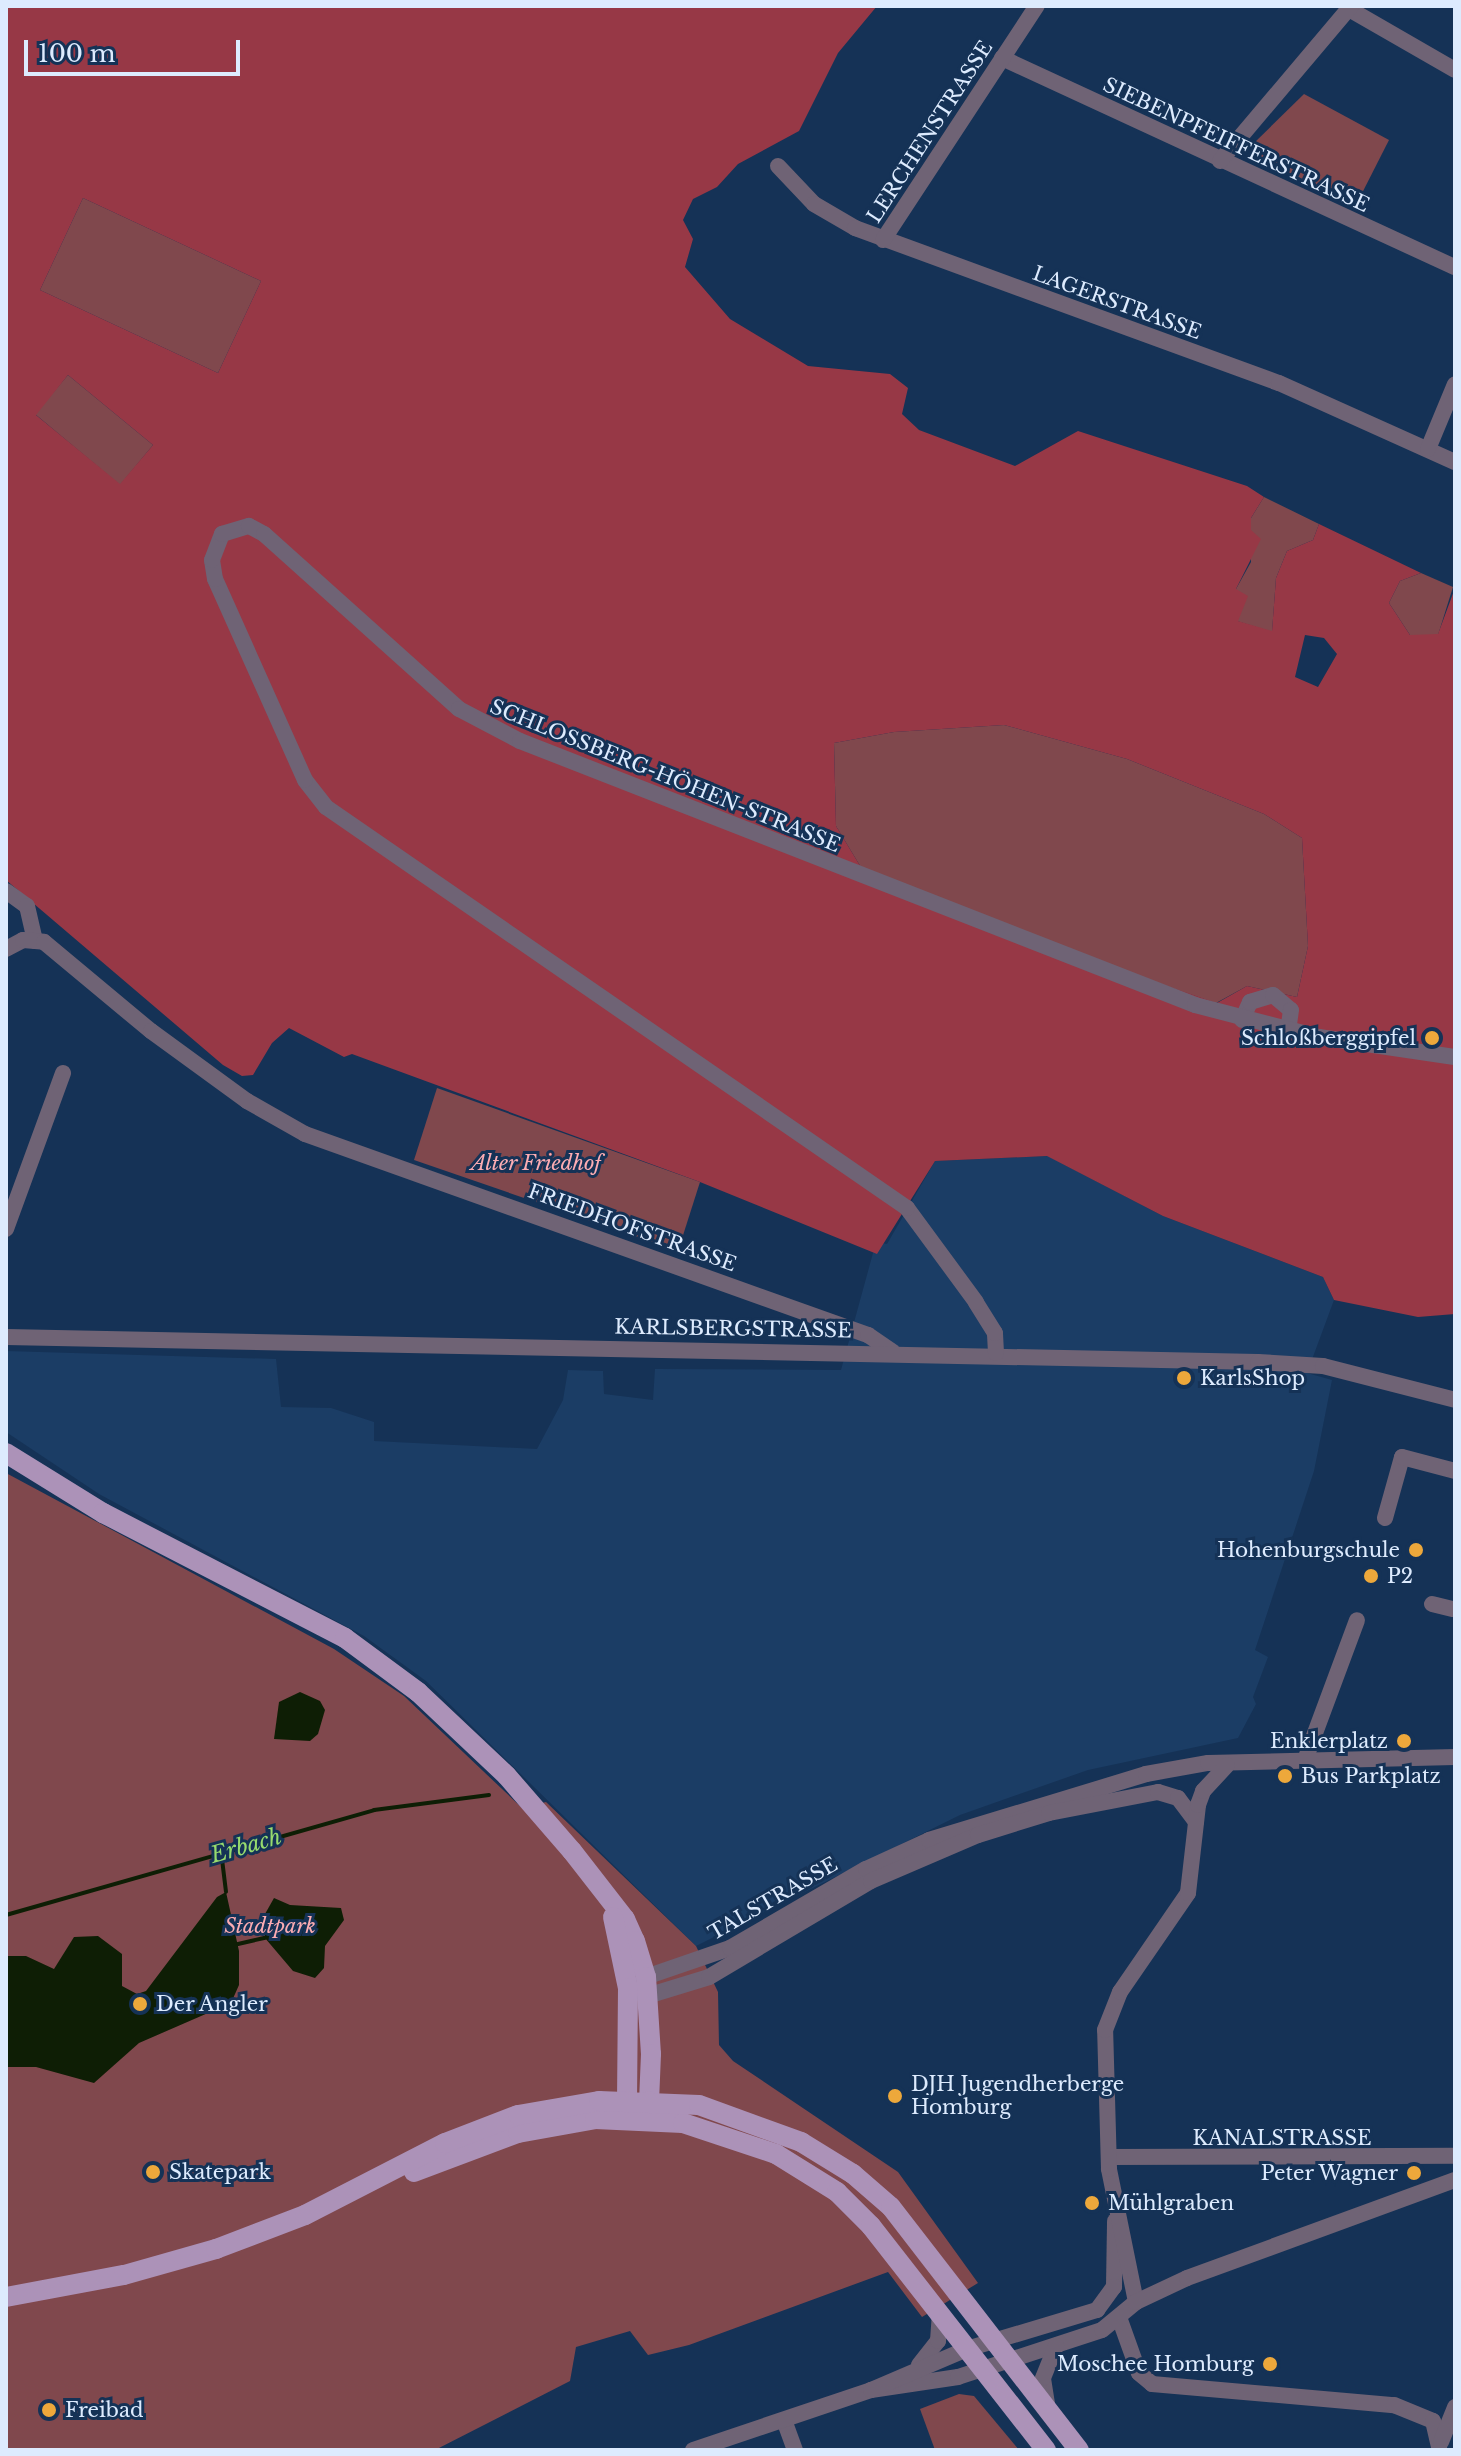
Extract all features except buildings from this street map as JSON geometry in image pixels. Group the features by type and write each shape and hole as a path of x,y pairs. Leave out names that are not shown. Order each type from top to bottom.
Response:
{"main road":[{"path":"6,1453 103,1513 345,1638 418,1692 507,1776 603,1892 640,1987 637,2107"},
{"path":"6,2297 171,2263 518,2133 637,2107 699,2105 763,2125 841,2166 891,2207 1049,2416 1079,2450"},
{"path":"637,2107 711,2129 808,2172 871,2226 940,2310 982,2370 1046,2450"}],"street":[{"name":"LERCHENSTRASSE","path":"883,240 1037,6"},
{"path":"1220,161 1350,7 1455,70"},
{"name":"SIEBENPFEIFFERSTRASSE","path":"1002,58 1455,267"},
{"name":"LAGERSTRASSE","path":"778,166 814,204 883,240 1279,383 1455,462"},
{"path":"1428,449 1455,384"},
{"name":"SCHLOSSBERG-HÖHEN-STRASSE","path":"996,1353 995,1333 976,1302 922,1224 898,1200 326,807 305,780 215,579 212,560 222,534 236,526 264,534 448,700 492,728 1030,944 1242,1020 1288,1031 1455,1057"},
{"path":"6,891 27,906 35,941 23,940 6,949"},
{"name":"FRIEDHOFSTRASSE","path":"35,941 44,942 223,1083 305,1134 868,1335 893,1352"},
{"path":"1242,1020 1250,1002 1273,995 1291,1010 1288,1031"},
{"path":"6,1229 63,1073"},
{"name":"KARLSBERGSTRASSE","path":"6,1337 996,1353 1323,1366 1455,1400"},
{"path":"1385,1518 1402,1457 1455,1471"},
{"path":"1432,1604 1454,1608"},
{"path":"1305,1760 1357,1620"},
{"name":"TALSTRASSE","path":"640,1987 730,1948 866,1869 929,1840 1146,1774 1305,1760 1455,1757"},
{"path":"871,2390 982,2370 1056,2346 1120,2320 1135,2294 1109,2157 1105,2030 1120,1992 1180,1910 1194,1865 1196,1822 1203,1791 1227,1765"},
{"name":"TALSTRASSE","path":"640,1987 709,1977 871,1881 978,1835 1117,1796 1158,1792 1178,1798 1196,1822"},
{"name":"KANALSTRASSE","path":"1109,2157 1455,2156"},
{"path":"1114,2287 1125,2300 1455,2180"},
{"path":"693,2450 871,2390 967,2349 1097,2310 1114,2287 1116,2205"},
{"path":"912,2371 938,2341 940,2310"},
{"path":"1120,2320 1139,2373 1152,2384 1394,2405 1433,2421 1438,2448"},
{"path":"1049,2416 1043,2378 1056,2346"},
{"path":"1438,2448 1455,2407"},
{"path":"784,2420 795,2450"}],"shaded area":[{"path":"6,6 877,6 838,53 799,131 738,164 717,187 693,199 683,220 693,239 685,267 730,319 808,366 890,374 908,388 902,414 919,430 1015,466 1078,431 1247,486 1264,497 1251,518 1251,530 1261,539 1236,589 1248,596 1238,621 1272,631 1276,578 1287,551 1313,540 1319,524 1421,573 1400,581 1389,603 1410,635 1438,634 1455,588 1455,1314 1418,1317 1334,1300 1323,1277 1163,1216 1047,1156 935,1161 877,1254 700,1182 352,1054 344,1057 289,1028 272,1043 253,1075 242,1076 223,1065 6,880","holes":["83,198 261,281 218,373 40,290","68,375 153,445 120,484 36,415","1305,635 1324,638 1337,654 1318,687 1295,677","1004,725 1127,759 1264,814 1302,838 1308,946 1297,997 1247,986 1217,1003 941,909 865,874 836,826 834,743 894,732"]},
{"path":"1048,1156 1163,1216 1323,1277 1334,1300 1307,1373 1332,1380 1314,1471 1255,1650 1268,1657 1253,1697 1256,1704 1238,1738 1088,1770 960,1815 696,1946 426,1681 364,1636 99,1494 6,1432 6,1351 276,1359 281,1407 331,1408 374,1422 374,1441 537,1449 563,1400 568,1370 603,1371 604,1394 653,1400 655,1369 841,1370 873,1253 881,1243 887,1244 935,1161"},
{"path":"300,1692 320,1701 325,1710 318,1734 310,1741 274,1739 279,1702"},
{"path":"226,1892 239,1951 239,1985 231,2003 139,2043 94,2083 36,2067 6,2067 6,1956 26,1956 54,1969 74,1937 98,1936 122,1954 122,1986 137,1994 146,1991 217,1897"},
{"path":"274,1898 290,1905 341,1908 344,1920 325,1946 324,1968 315,1978 293,1971 265,1938 265,1914"}],"green space":[{"path":"1304,94 1389,140 1356,205 1251,154 1252,145"},
{"path":"83,198 261,281 218,373 40,290"},
{"path":"68,375 153,445 120,485 35,414"},
{"path":"1264,497 1319,524 1313,540 1287,551 1276,578 1272,632 1237,621 1236,589 1251,562 1251,518"},
{"path":"1421,573 1453,587 1438,635 1410,635 1389,603 1400,581"},
{"path":"1004,725 1127,759 1264,814 1302,838 1308,946 1297,997 1247,986 1216,1003 941,909 865,874 836,826 834,743 894,732"},
{"name":"Alter Friedhof","path":"437,1088 700,1182 678,1251 414,1160"},
{"name":"Stadtpark","path":"6,1473 334,1649 404,1696 522,1808 546,1802 696,1946 718,1992 719,2045 733,2061 898,2172 978,2283 922,2317 888,2272 689,2345 648,2355 630,2331 576,2347 570,2381 435,2450 6,2450"},
{"path":"959,2394 974,2396 1019,2450 935,2450 920,2409"}],"waterway":[{"name":"Erbach","path":"6,1915 374,1810 489,1795"},
{"path":"221,1851 226,1892"},
{"path":"238,1944 265,1938"}],"place":[{"name":"Schloßberggipfel","path":"1432,1038"},
{"name":"KarlsShop","path":"1184,1378"},
{"name":"Hohenburgschule","path":"1416,1550"},
{"name":"P2","path":"1371,1576"},
{"name":"Enklerplatz","path":"1404,1741"},
{"name":"Bus Parkplatz","path":"1285,1776"},
{"name":"Der Angler","path":"140,2004"},
{"name":"DJH Jugendherberge Homburg","path":"895,2096"},
{"name":"Skatepark","path":"153,2172"},
{"name":"Peter Wagner","path":"1414,2173"},
{"name":"Mühlgraben","path":"1092,2203"},
{"name":"Moschee Homburg","path":"1270,2364"},
{"name":"Freibad","path":"49,2410"}]}
